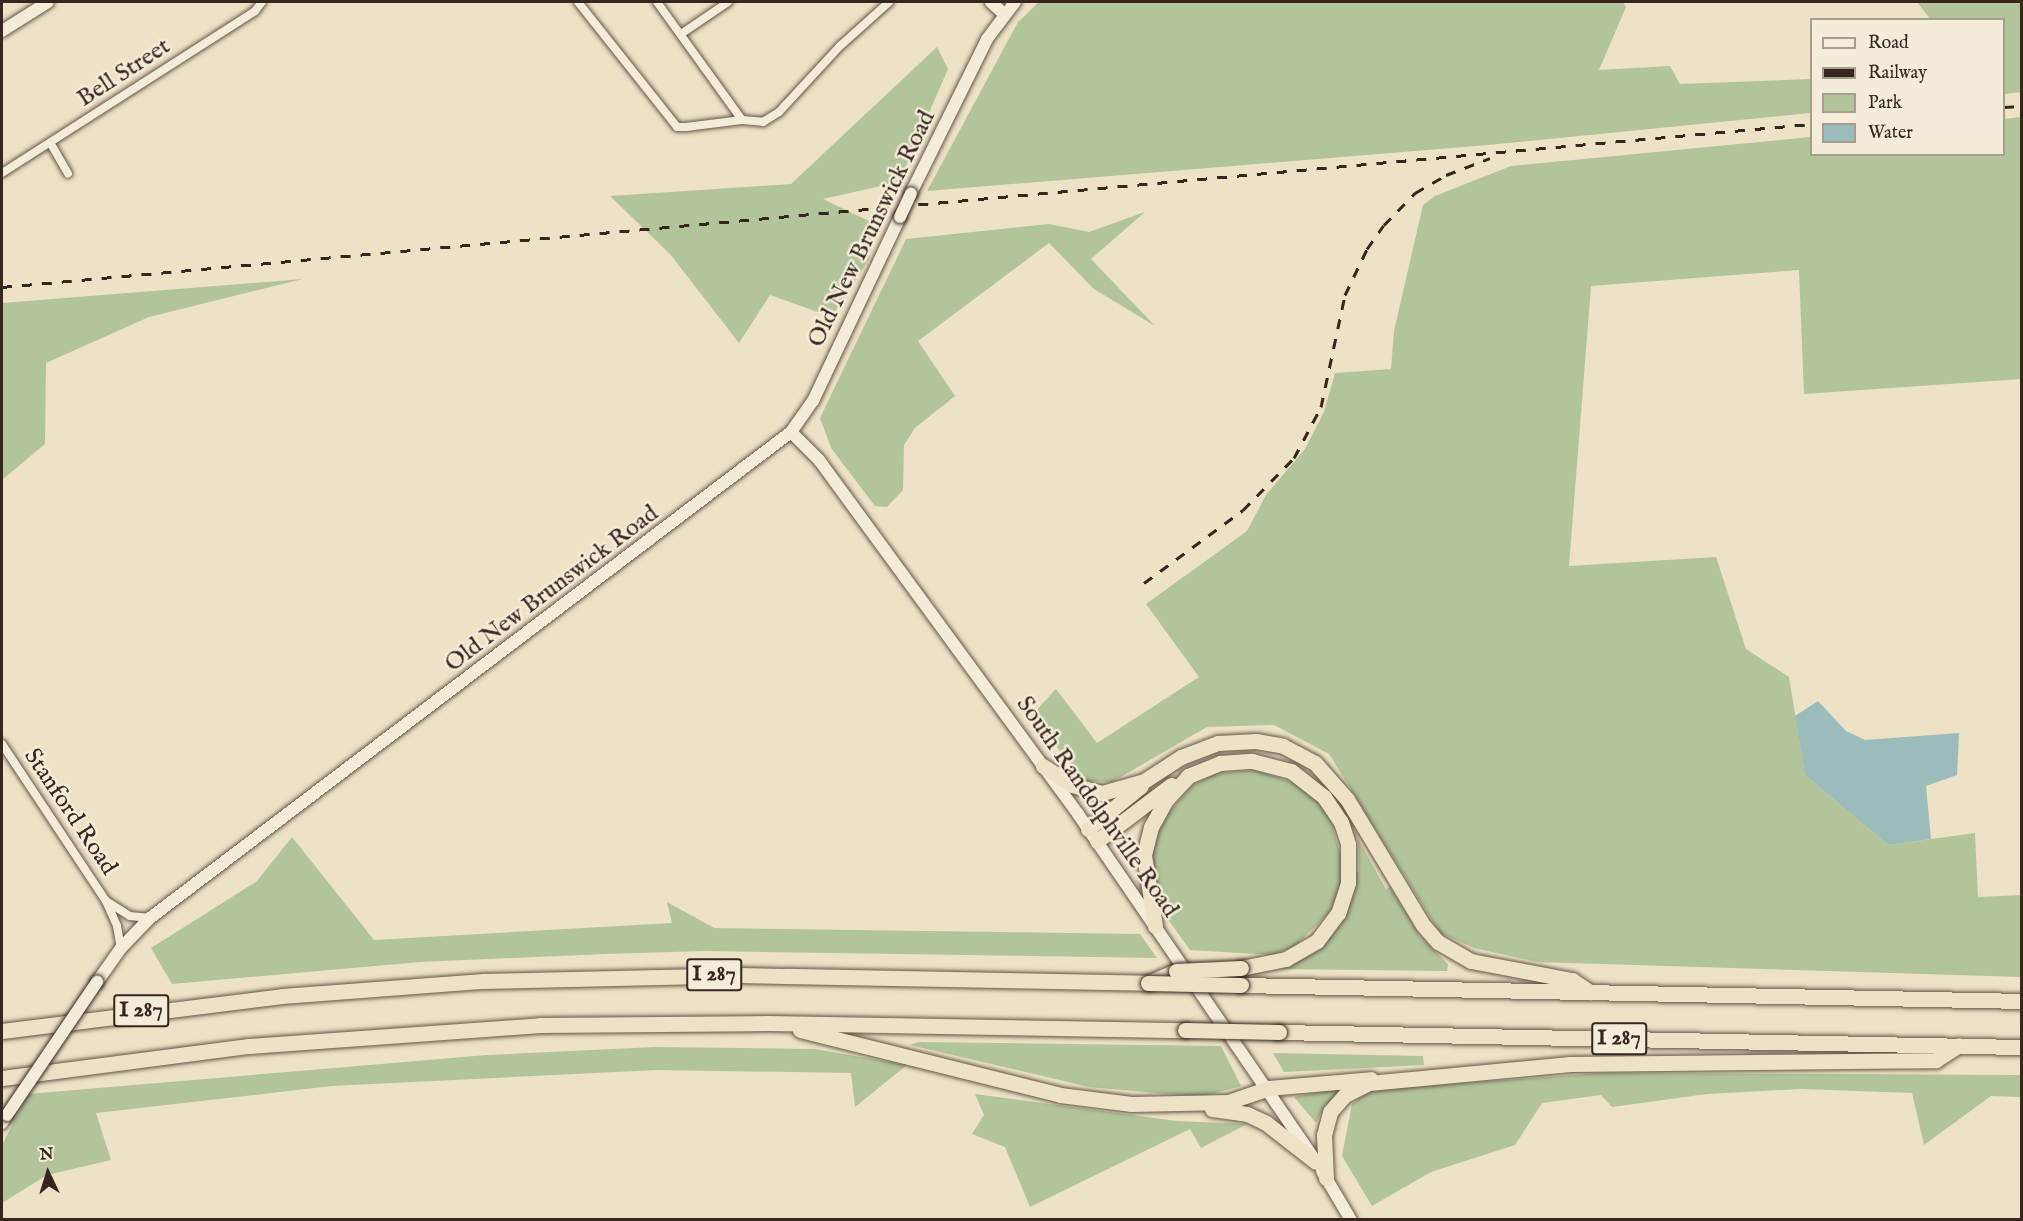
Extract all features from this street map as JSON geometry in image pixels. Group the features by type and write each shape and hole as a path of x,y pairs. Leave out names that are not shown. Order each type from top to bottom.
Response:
{"highway":[{"path":"1043,766 1072,785 1091,791 1117,791 1144,781 1181,757 1218,743 1256,741 1299,753 1315,764 1347,799 1423,925 1438,942 1471,961 1572,980 1590,992"},
{"path":"1092,835 1188,776 1240,760 1277,765 1304,778 1324,797 1341,822 1348,844 1350,869 1338,913 1317,941 1286,959 1241,968 1176,971 1148,983"},
{"path":"1155,926 1144,871 1147,839 1156,815 1188,776"},
{"path":"1092,835 1144,781"},
{"name":"I 287","path":"2,1031 282,996 538,979 738,975 2022,1001"},
{"path":"768,1023 883,1048 1060,1095 1131,1104 1194,1105 1228,1102 1269,1088 1352,1079 1392,1079 1606,1063 1936,1060 1959,1046"},
{"name":"I 287","path":"2,1078 237,1047 540,1025 768,1023 2022,1047"},
{"path":"1326,1178 1325,1125 1335,1103 1354,1088 1392,1079"},
{"path":"1194,1105 1247,1114 1266,1123 1316,1162"}],"main road":[{"path":"2,31 48,2"},
{"path":"991,2 1003,13"},
{"name":"Old New Brunswick Road","path":"4,1119 121,948 150,918 791,432 813,401 911,192 1003,13 1015,2"},
{"name":"South Randolphville Road","path":"791,432 819,460 1043,766 1269,1088 1351,1220"}],"street":[{"name":"Bell Street","path":"2,173 51,144 246,17 262,2"},
{"path":"578,2 677,127 742,120 763,122 779,112 840,46 889,2"},
{"path":"657,2 742,120"},
{"path":"681,34 728,2"},
{"path":"51,144 68,174"},
{"name":"Stanford Road","path":"2,744 106,901 117,926 121,948"},
{"name":"Stanford Road","path":"106,901 130,916 150,918"}],"green space":[{"path":"1039,2 1623,2 1626,7 1599,70 1670,66 1680,84 1810,79 1810,113 1488,145 927,191 1018,22"},
{"path":"1917,2 2021,2 2021,92 2005,94 2005,18 1929,18"},
{"path":"937,47 948,69 899,182 823,199 875,224 869,259 832,317 770,295 739,343 670,254 610,196 791,184"},
{"path":"2021,117 2021,379 1804,394 1799,270 1591,286 1569,566 1716,557 1746,649 1789,677 1805,775 1888,845 1975,833 1978,897 2021,895 2021,977 1537,962 1474,948 1440,933 1329,754 1274,725 1207,727 1112,782 1087,781 1030,717 1056,689 1097,743 1199,677 1146,604 1247,531 1266,495 1305,449 1324,412 1335,373 1391,369 1394,331 1423,205 1435,196 1511,166 1810,137 1810,156 2005,156 2005,119"},
{"path":"1145,212 1091,259 1155,326 1094,289 1049,243 918,341 955,396 915,428 904,445 903,490 887,507 875,506 831,448 820,418 906,239 1049,224 1089,232"},
{"path":"303,279 149,317 46,363 45,444 2,480 2,303"},
{"path":"1255,770 1302,786 1329,814 1343,863 1340,888 1329,913 1295,946 1272,955 1190,950 1167,918 1152,886 1151,847 1160,822 1192,786 1216,773"},
{"path":"292,837 374,940 672,923 667,902 714,928 1140,934 1157,958 705,951 420,962 172,984 151,948 257,881"},
{"path":"1358,839 1386,889 1390,887 1420,936 1448,964 1447,971 1273,969 1305,957 1355,873 1359,872"},
{"path":"918,1042 1221,1046 1241,1086 1201,1097 1089,1087 910,1045"},
{"path":"655,1047 815,1049 907,1065 855,1107 851,1073 657,1070 332,1086 96,1113 111,1160 47,1175 2,1203 2,1145 28,1094 487,1055"},
{"path":"1273,1053 1423,1056 1424,1065 1284,1072"},
{"path":"1601,1073 2021,1075 2021,1097 1991,1096 1924,1145 1912,1093 1801,1089 1707,1094 1612,1107 1601,1095 1542,1103 1515,1145 1431,1172 1372,1206 1342,1156 1352,1104 1369,1090"},
{"path":"1348,1086 1326,1104 1316,1123 1294,1097"},
{"path":"975,1094 1176,1121 1247,1124 1201,1148 1190,1129 1030,1207 1005,1147 972,1134 984,1115"}],"water":[{"path":"1818,701 1846,731 1865,740 1959,733 1957,775 1926,786 1931,839 1888,845 1805,775 1795,716"}],"railway":[{"path":"2005,107 2022,106"},
{"path":"2,287 1810,124"},
{"path":"1144,583 1243,510 1294,458 1321,407 1345,295 1367,249 1384,225 1415,193 1446,175 1490,158"}]}
